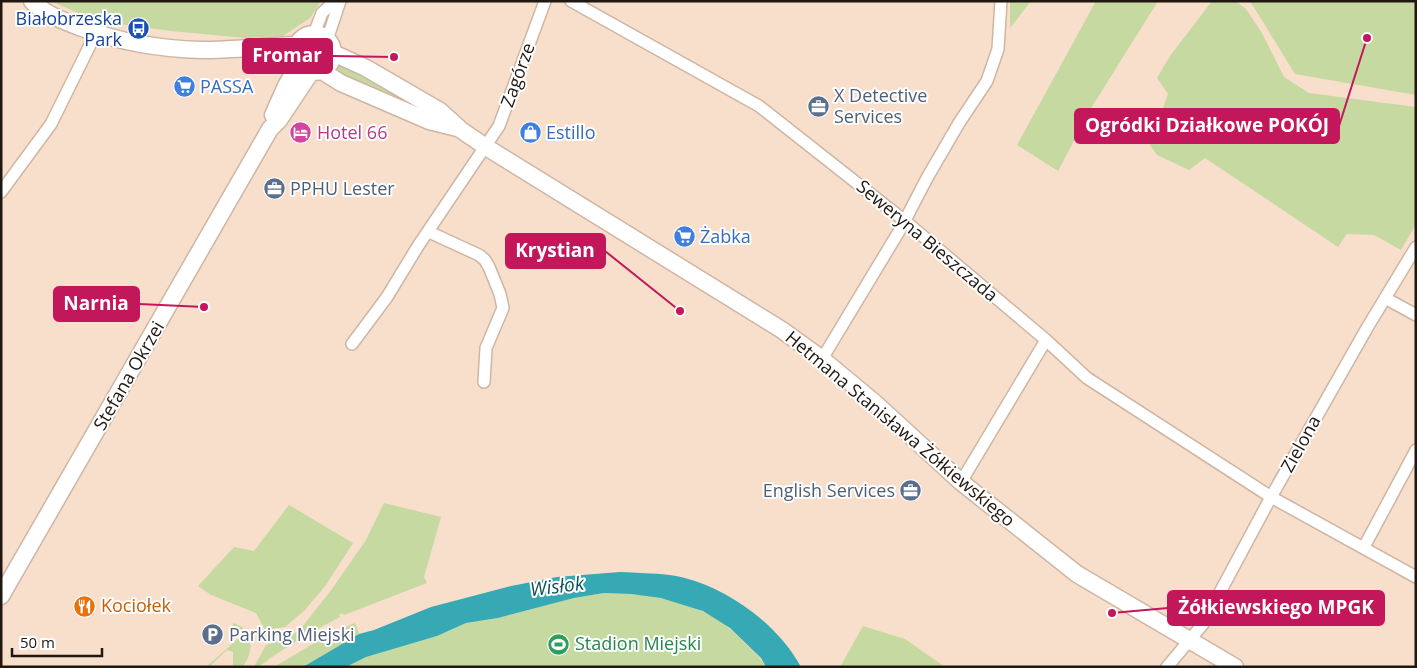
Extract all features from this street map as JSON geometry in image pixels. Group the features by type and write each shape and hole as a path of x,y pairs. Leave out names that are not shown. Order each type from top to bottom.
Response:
{"street":[{"path":"32,1 42,11 96,33 139,43 170,48 224,49 305,63"},
{"path":"224,49 305,63 330,64 325,42 322,13 335,1"},
{"path":"325,42 340,1"},
{"name":"Zagórze","path":"352,344 387,297 499,126 545,1"},
{"name":"Seweryna Bieszczada","path":"571,1 759,106 905,221 1046,340 1087,378 1271,497 1416,576"},
{"path":"822,359 905,221 959,123 987,81 998,49 1001,1"},
{"path":"1,192 51,124 96,33"},
{"path":"305,63 301,39 307,35 325,42"},
{"name":"Hetmana Stanisława Żółkiewskiego","path":"325,42 440,111 461,130 486,147 775,325 822,359 875,403 961,482 1077,574 1234,667"},
{"path":"271,58 279,65 283,72 286,86"},
{"name":"Hetmana Stanisława Żółkiewskiego","path":"305,63 341,83 429,121 461,130"},
{"name":"Stefana Okrzei","path":"270,129 271,118 286,86 305,63"},
{"name":"Stefana Okrzei","path":"1,596 270,129 279,120 305,63"},
{"path":"429,232 479,255 485,260 500,294 503,308 486,348 484,382"},
{"name":"Zielona","path":"1166,667 1202,624 1271,497 1416,247"},
{"path":"1385,298 1416,316"},
{"path":"961,482 1046,340"},
{"path":"1364,547 1416,450"}],"green space":[{"path":"51,1 321,1 310,18 283,36 245,38 96,21"},
{"path":"1010,1 1031,1 1010,28"},
{"path":"1096,1 1158,1 1093,105 1058,171 1017,145"},
{"path":"1212,1 1235,1 1246,9 1262,33 1284,77 1309,93 1416,107 1416,224 1401,250 1374,235 1347,234 1338,247 1205,158 1189,170 1157,155 1150,145 1168,94 1157,78 1170,56"},
{"path":"1250,1 1416,1 1416,95 1295,74"},
{"path":"338,64 359,70 438,116 332,73"},
{"path":"384,503 441,517 424,577 427,583 344,615 342,613 339,615 340,617 264,663 254,667 266,645 290,637 302,627 332,589 366,540"},
{"path":"289,505 353,543 326,585 305,610 285,627 265,630 256,613 211,595 198,586 234,547 254,551"},
{"path":"604,593 642,595 694,607 726,625 757,655 766,667 346,667 366,657 437,636 466,623 498,618 574,598"},
{"path":"233,623 245,630 249,636 250,649 246,661 242,667 233,667 233,652 227,650 209,667 206,667 240,637 233,627"},
{"path":"355,623 359,634 303,667 274,667 328,635"},
{"path":"863,626 905,639 945,667 840,667"}],"water":[{"name":"Wisłok","path":"620,572 664,574 689,579 727,595 762,620 791,650 801,667 766,667 761,658 730,628 703,611 661,598 604,593 574,598 498,618 466,623 437,636 366,657 346,667 303,667 359,634 374,630 431,607 511,586 557,577"}],"place":[{"name":"Białobrzeska Park","path":"138,29"},
{"name":"Ogródki Działkowe POKÓJ","path":"1367,38"},
{"name":"Fromar","path":"394,57"},
{"name":"PASSA","path":"184,87"},
{"name":"X Detective Services","path":"818,106"},
{"name":"Hotel 66","path":"301,133"},
{"name":"Estillo","path":"530,133"},
{"name":"PPHU Lester","path":"274,189"},
{"name":"Żabka","path":"684,237"},
{"name":"Narnia","path":"204,307"},
{"name":"Krystian","path":"680,311"},
{"name":"English Services","path":"911,491"},
{"name":"Kociołek","path":"85,606"},
{"name":"Żółkiewskiego MPGK","path":"1112,613"},
{"name":"Parking Miejski","path":"213,635"},
{"name":"Stadion Miejski","path":"559,644"}]}
